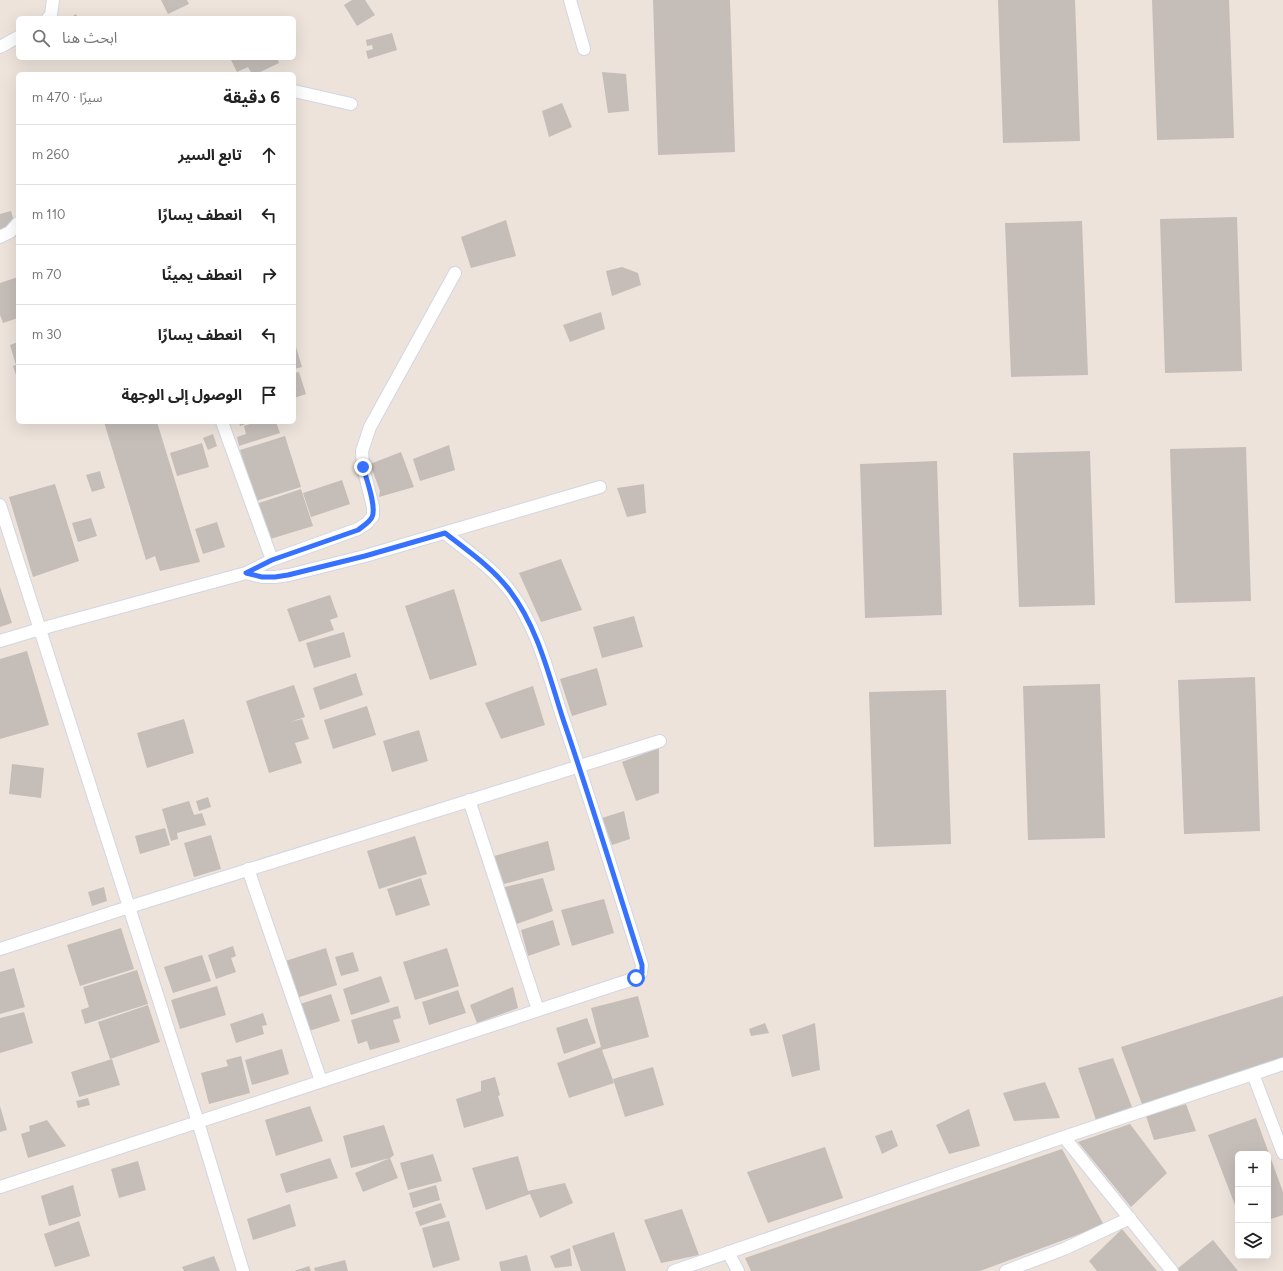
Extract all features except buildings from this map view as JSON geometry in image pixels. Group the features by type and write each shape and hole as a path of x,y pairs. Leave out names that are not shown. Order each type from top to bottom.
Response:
{"street":[{"path":"50,16 53,0"},
{"path":"570,0 584,49"},
{"path":"0,47 16,37"},
{"path":"296,92 304,92 351,104"},
{"path":"0,237 10,232 16,224"},
{"path":"0,642 40,629 246,573 272,560 358,530 367,523 373,516 373,507 363,467 362,451 370,427 455,273"},
{"path":"223,424 272,560"},
{"path":"246,573 262,577 288,575 365,556 600,487"},
{"path":"0,506 198,1122 243,1271"},
{"path":"0,1187 636,978 642,973 642,965 579,765 535,635 525,614 510,590 490,569 445,533"},
{"path":"0,950 129,906 660,741"},
{"path":"469,800 538,1010"},
{"path":"248,869 321,1081"},
{"path":"674,1271 1064,1137 1283,1064"},
{"path":"1253,1074 1283,1153"},
{"path":"1064,1137 1172,1271"},
{"path":"1006,1271 1031,1267 1064,1249 1130,1218"},
{"path":"728,1252 738,1271"}],"route":[{"path":"363,467 373,507 373,516 367,523 358,530 272,560 246,573 262,577 288,575 365,556 445,533 490,569 510,590 525,614 535,635 579,765 642,965 642,973 636,978"}]}
